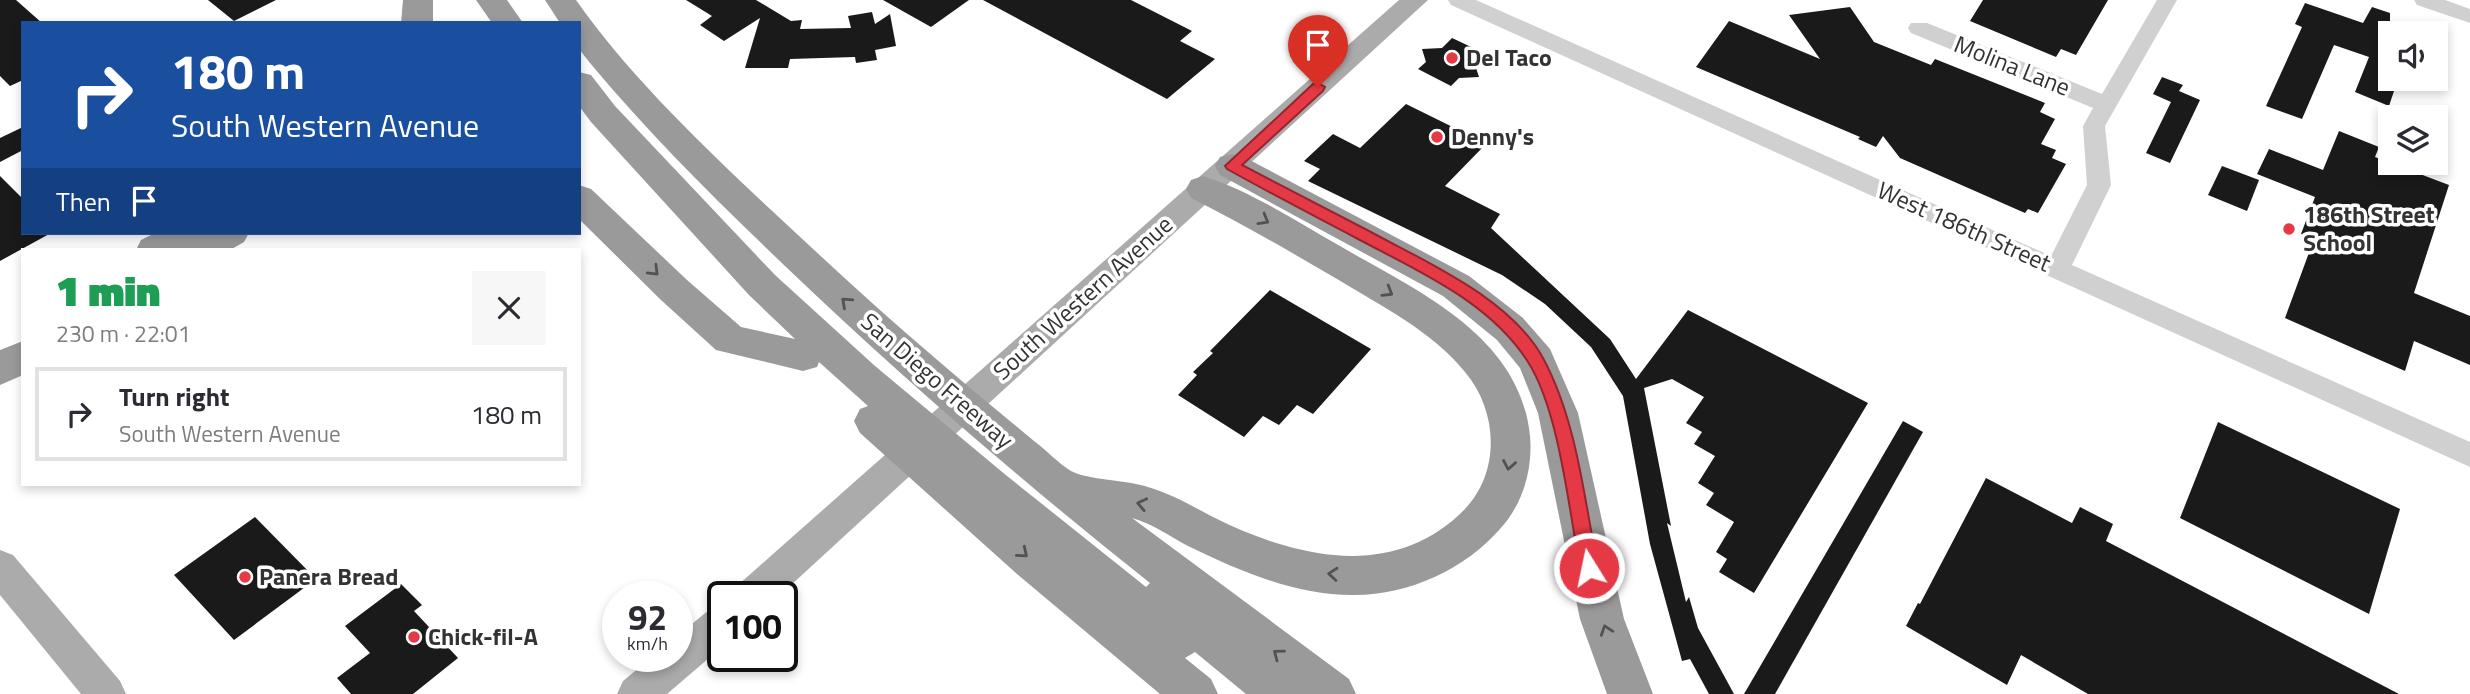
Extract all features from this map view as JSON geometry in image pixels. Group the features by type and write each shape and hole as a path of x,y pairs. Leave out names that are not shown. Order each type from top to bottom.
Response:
{"highway":[{"path":"417,21 418,0"},
{"path":"491,0 507,21"},
{"path":"518,0 533,21"},
{"path":"560,0 575,21"},
{"path":"581,34 603,114 745,267 869,370"},
{"name":"San Diego Freeway","path":"581,119 677,228 803,356 869,370 999,483 1104,622 1195,694"},
{"path":"1064,489 1153,506 1203,533 1298,568 1329,575 1357,576 1386,572 1443,553 1478,527 1504,487 1511,464 1510,419 1503,397 1490,373 1473,353 1454,335 1404,302 1241,207 1217,177"},
{"path":"1217,177 1457,286 1510,329 1536,360 1558,413 1589,568 1606,631 1630,694"},
{"path":"581,200 674,290 730,339 803,356"},
{"path":"158,248 180,235"},
{"path":"205,248 228,235"},
{"path":"0,340 21,327"},
{"path":"0,369 21,357"},
{"name":"San Diego Freeway","path":"869,370 999,483 1064,489 1169,573 1333,694"},
{"path":"999,483 1141,612 1251,694"},
{"path":"999,483 1282,694"}],"main road":[{"name":"South Western Avenue","path":"769,581 1415,0"},
{"path":"0,567 106,694"},
{"path":"637,694 707,635"}],"street":[{"name":"West 186th Street","path":"1458,0 2470,455"},
{"path":"2058,268 2099,184 2094,126 2167,0"},
{"path":"2424,0 2470,16"},
{"name":"Molina Lane","path":"1919,28 2106,104"}],"building":[{"path":"0,0 16,0 40,21 21,21 21,81 10,86 0,76"},
{"path":"208,0 276,0 234,21"},
{"path":"686,0 756,0 791,21 802,20 800,29 851,28 848,16 872,12 875,24 890,14 896,46 875,50 877,60 856,63 855,57 790,59 788,68 745,68 760,18 724,41 700,25 712,16"},
{"path":"883,0 969,0 931,27"},
{"path":"983,0 1131,0 1192,31 1180,41 1215,59 1167,99"},
{"path":"1983,0 2108,0 2076,55 2061,49 2056,57 1970,21"},
{"path":"2305,3 2363,23 2372,7 2390,13 2390,21 2378,21 2378,91 2394,91 2389,105 2355,92 2369,57 2334,45 2302,119 2266,106 2302,27 2295,24"},
{"path":"1850,7 1874,42 1931,65 1935,59 2045,103 2040,112 2055,119 2041,144 2056,150 2052,158 2066,164 2038,213 2028,209 2025,213 1900,158 1883,136 1876,147 1858,139 1860,137 1696,67 1729,21 1820,59 1789,15"},
{"name":"Del Taco","path":"1452,38 1484,53 1474,62 1479,77 1459,78 1451,86 1418,69 1426,62 1422,49 1442,48"},
{"path":"2162,77 2183,85 2179,91 2200,100 2170,163 2146,153 2171,102 2153,94"},
{"path":"1406,104 1479,140 1476,144 1483,147 1445,186 1500,214 1491,228 1610,339 1636,379 1688,310 1868,403 1754,593 1719,572 1727,559 1716,552 1734,522 1706,505 1714,493 1698,483 1715,456 1694,444 1702,432 1686,423 1704,397 1672,379 1644,388 1671,526 1667,523 1686,602 1689,597 1698,628 1734,694 1709,694 1690,659 1682,661 1650,544 1623,396 1591,347 1545,304 1502,275 1308,181 1320,169 1304,161 1333,134 1360,148"},
{"path":"21,128 21,151 0,162 0,138"},
{"path":"2339,131 2378,147 2375,157 2378,158 2378,175 2423,175 2449,185 2414,293 2470,316 2470,365 2414,341 2405,371 2285,318 2314,239 2301,234 2315,197 2257,174 2269,149 2323,170"},
{"path":"2222,166 2259,180 2247,211 2208,195"},
{"path":"0,176 21,197 21,235 47,235 0,261"},
{"path":"1270,290 1371,349 1313,414 1297,405 1279,425 1263,416 1244,437 1178,395 1197,375 1193,372 1213,353 1210,351"},
{"path":"1903,421 1923,432 1775,694 1744,694"},
{"path":"2218,422 2400,509 2369,614 2180,518"},
{"path":"1986,478 2072,523 2080,507 2113,524 2106,541 2399,694 2088,694 2021,655 2007,685 1906,626"},
{"name":"Panera Bread","path":"255,517 316,579 234,640 174,575"},
{"name":"Chick-fil-A","path":"401,584 422,605 414,611 458,658 413,694 351,694 337,678 370,653 345,626"}],"place":[{"name":"Del Taco","path":"1452,58"},
{"name":"Denny's","path":"1437,137"},
{"name":"186th Street School","path":"2289,229"},
{"name":"Panera Bread","path":"245,577"},
{"name":"Chick-fil-A","path":"414,637"}],"route":[{"path":"1318,87 1232,166 1436,273 1478,301 1510,329 1536,360 1558,413 1589,568"}]}
